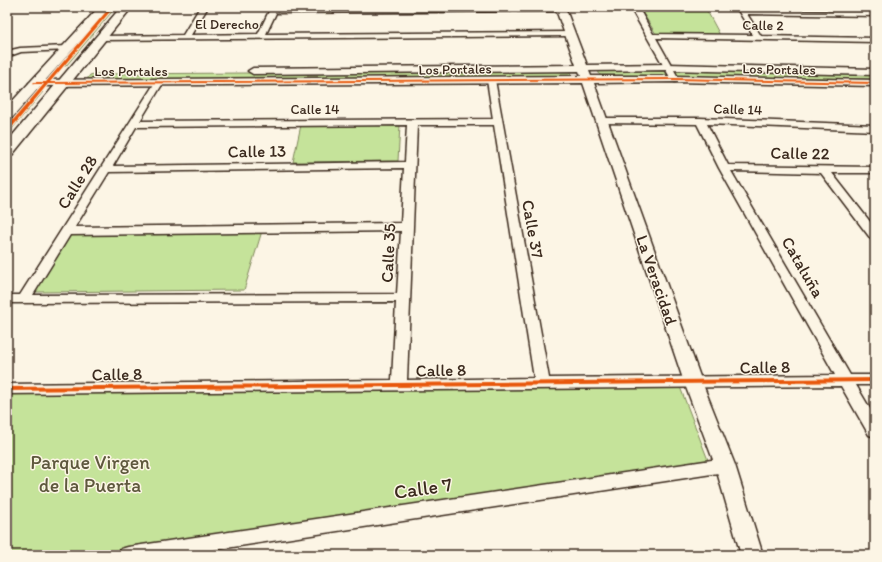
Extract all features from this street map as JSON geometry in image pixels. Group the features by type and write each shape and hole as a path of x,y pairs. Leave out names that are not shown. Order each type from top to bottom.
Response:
{"main road":[{"path":"7,115 105,7"},
{"path":"7,152 127,7"}],"street":[{"path":"186,37 204,7"},
{"path":"634,7 675,79"},
{"path":"261,37 274,9 560,8"},
{"name":"La Veracidad","path":"560,8 693,382 725,465 752,555"},
{"path":"740,10 875,14"},
{"path":"740,10 759,38"},
{"name":"El Derecho","path":"101,38 570,34"},
{"name":"Calle 2","path":"651,36 875,40"},
{"path":"7,54 20,50 67,48"},
{"name":"Los Portales","path":"35,83 491,80 668,67 875,72"},
{"name":"Los Portales","path":"44,73 584,73 675,79 875,83"},
{"name":"Calle 37","path":"491,80 542,383"},
{"name":"Calle 28","path":"24,299 159,83"},
{"name":"Calle 14","path":"601,120 875,128"},
{"name":"Calle 35","path":"399,385 412,122"},
{"name":"Calle 14","path":"133,124 498,122"},
{"name":"Cataluña","path":"700,122 724,168 875,431"},
{"name":"Calle 13","path":"105,169 409,165"},
{"name":"Calle 22","path":"724,168 875,170"},
{"path":"824,169 870,224 875,236"},
{"path":"66,231 406,226"},
{"path":"7,299 403,298"},
{"name":"Calle 8","path":"7,389 875,380"},
{"name":"Calle 7","path":"128,555 725,465"}],"green space":[{"path":"107,7 116,7 66,66 57,67 55,65"},
{"path":"639,7 730,7 732,9 706,9 720,35 656,34"},
{"path":"598,71 664,71 669,77 601,77"},
{"path":"673,71 875,74 875,79 680,76"},
{"path":"570,72 572,77 87,79 90,75 94,74"},
{"path":"33,92 43,92 7,135 7,122"},
{"path":"301,125 400,125 398,161 293,162"},
{"path":"262,231 244,290 34,292 68,235"},
{"name":"Parque Virgen de la Puerta","path":"680,387 708,460 86,555 7,555 7,394"}],"cycle path":[{"path":"7,130 112,7"},
{"path":"35,83 675,79 875,83"},
{"path":"7,389 875,380"}]}
